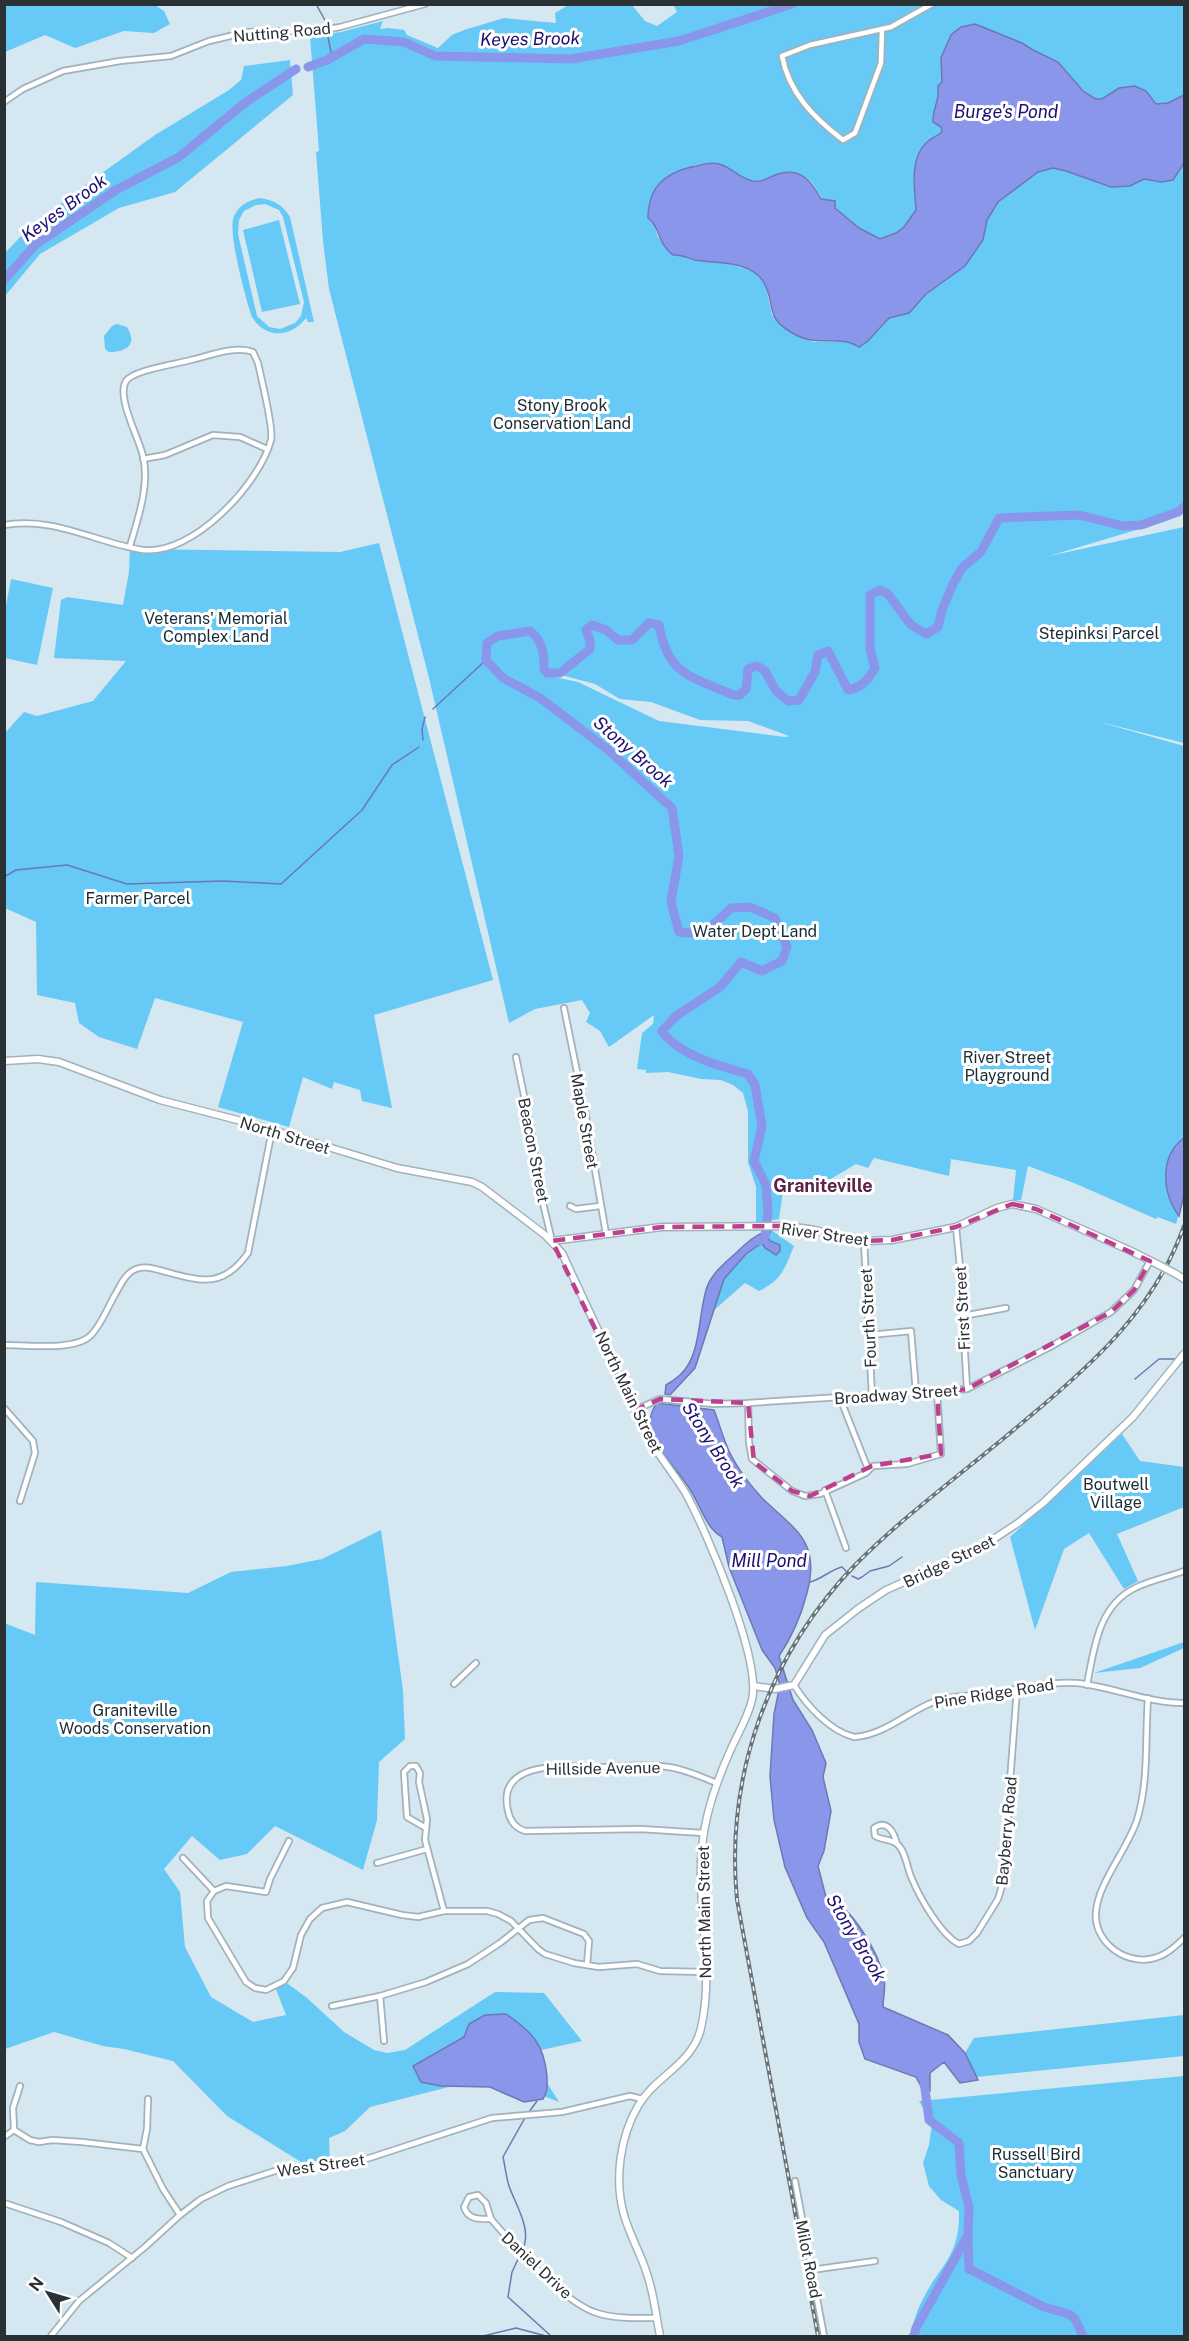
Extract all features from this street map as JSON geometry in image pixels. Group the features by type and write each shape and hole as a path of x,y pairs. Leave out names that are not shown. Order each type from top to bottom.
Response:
{"main road":[{"name":"North Street","path":"4,1061 38,1059 58,1062 160,1100 272,1130 397,1168 472,1182 495,1195 552,1241"},
{"name":"River Street","path":"552,1241 662,1227 773,1226 801,1227 864,1241 901,1239 956,1227 997,1208 1012,1204 1027,1206 1129,1250 1185,1279"},
{"name":"North Main Street","path":"552,1241 566,1259 635,1410 655,1450 688,1498 720,1568 748,1650 754,1686 750,1707 717,1783 703,1833 700,1877 706,1944 705,2002 697,2041 691,2052 642,2099 632,2118 622,2149 620,2191 624,2216 647,2273 660,2337"},
{"name":"Bridge Street","path":"792,1686 825,1635 858,1608 886,1590 980,1548 1043,1503 1133,1416 1185,1354"},
{"path":"754,1686 777,1688 792,1686"}],"street":[{"name":"Nutting Road","path":"4,102 23,89 63,71 120,61 171,56 209,41 247,32 323,30 340,27 424,4"},
{"path":"882,29 881,63 855,133 843,140 824,126 800,99 787,77 782,56 810,45 900,24 932,4"},
{"path":"4,525 24,522 46,524 144,550 164,549 196,534 246,488 262,462 271,440 258,363 253,352 245,349 157,368 132,375 126,382 123,393 145,473 137,521 130,546"},
{"path":"143,459 165,455 213,435 240,437 267,449"},
{"name":"Maple Street","path":"564,1008 585,1111 606,1234"},
{"name":"Beacon Street","path":"516,1057 552,1241"},
{"path":"4,1345 69,1345 81,1342 91,1336 126,1277 136,1269 148,1267 198,1281 219,1278 238,1267 248,1253 272,1130"},
{"path":"570,1206 576,1209 600,1206"},
{"name":"First Street","path":"956,1227 968,1389"},
{"name":"Fourth Street","path":"864,1241 872,1395"},
{"name":"Broadway Street","path":"635,1410 660,1399 714,1404 748,1403 968,1389 1050,1347 1111,1312 1134,1290 1150,1261"},
{"path":"963,1316 1006,1308"},
{"path":"870,1335 911,1331 916,1392"},
{"path":"748,1403 749,1442 754,1462 799,1495 810,1496 820,1494 866,1473 873,1466 907,1464 941,1454 938,1392"},
{"path":"840,1398 868,1469"},
{"path":"4,1408 33,1441 35,1453 20,1501"},
{"path":"825,1490 846,1548"},
{"path":"1086,1685 1098,1635 1111,1608 1134,1588 1185,1571"},
{"path":"454,1684 476,1663"},
{"name":"Pine Ridge Road","path":"792,1686 830,1724 854,1737 872,1733 894,1723 919,1707 940,1700 1065,1683 1185,1703"},
{"name":"Bayberry Road","path":"897,1844 874,1836 873,1828 879,1825 887,1826 893,1831 923,1901 945,1932 959,1944 969,1941 989,1914 998,1899 1002,1886 1007,1845 1017,1689"},
{"path":"1148,1698 1140,1806 1128,1842 1099,1898 1096,1920 1100,1933 1112,1949 1121,1955 1135,1959 1160,1956 1185,1938"},
{"path":"426,1828 406,1817 404,1772 410,1766 416,1766 420,1773 418,1782 427,1820 427,1849 444,1911"},
{"name":"Hillside Avenue","path":"703,1833 641,1829 525,1831 516,1827 510,1818 506,1793 512,1782 526,1772 561,1766 660,1766 678,1768 717,1783"},
{"path":"289,1841 266,1892 226,1886 214,1891 207,1901 208,1918 246,1982 255,1988 266,1990 284,1981 293,1968 305,1925 322,1908 347,1902 402,1916 418,1917 444,1911 487,1911 498,1914 518,1927 527,1939 545,1954 574,1963 599,1967 637,1964 660,1971 705,1972"},
{"path":"377,1863 427,1849"},
{"path":"183,1858 214,1891"},
{"path":"332,2006 380,1996 426,1982 468,1964 501,1943 529,1920 543,1918 584,1934 589,1941 587,1965"},
{"path":"380,1996 384,2041"},
{"path":"14,2130 14,2108 20,2086"},
{"name":"West Street","path":"51,2337 79,2301 180,2215 212,2193 265,2173 292,2168 354,2163 500,2117 562,2112 630,2096 642,2099"},
{"path":"148,2099 147,2129 143,2149 163,2189 180,2215"},
{"path":"4,2136 14,2130"},
{"path":"14,2130 30,2140 39,2142 52,2140 82,2142 143,2149"},
{"name":"Milot Road","path":"795,2181 824,2337"},
{"name":"Daniel Drive","path":"491,2219 468,2216 464,2207 469,2197 478,2195 484,2200 491,2219 531,2264 584,2307 603,2315 656,2318"},
{"path":"4,2203 61,2222 108,2243 132,2258"},
{"path":"811,2270 875,2261"}],"highlighted area":[{"path":"1012,1204 1036,1209 1150,1261 1134,1290 1111,1312 967,1389 937,1392 941,1454 872,1466 810,1496 792,1491 754,1462 748,1403 660,1399 635,1410 552,1241 662,1227 786,1226 864,1241 892,1240 956,1227"}],"green space":[{"path":"5,4 155,5 164,11 170,24 154,33 124,31 75,48 45,35 5,52"},
{"path":"570,4 632,5 645,21 657,26 677,12 673,4 1184,5 1184,95 1168,103 1156,104 1146,91 1119,88 1102,99 1096,99 1084,92 1058,62 1022,43 997,33 951,34 941,58 942,83 938,86 933,118 933,122 941,127 942,132 925,144 914,170 916,210 904,227 896,233 880,239 859,228 835,208 835,201 822,199 812,183 801,176 779,175 752,181 723,165 710,163 689,167 670,177 655,192 648,209 649,218 653,221 658,237 680,254 697,260 726,263 756,272 766,287 772,315 813,342 868,341 889,318 909,313 926,294 965,266 983,240 987,220 998,202 1038,172 1053,168 1111,187 1130,186 1144,179 1161,182 1173,180 1184,163 1184,512 1163,522 1049,556 1184,527 1184,743 1096,721 1184,746 1184,1196 1176,1224 1158,1217 1156,1219 1074,1183 1028,1166 1021,1200 1013,1200 1016,1170 951,1159 949,1176 874,1158 868,1168 856,1164 829,1180 783,1191 779,1219 756,1223 756,1187 748,1162 748,1111 743,1093 733,1085 721,1080 701,1079 668,1072 646,1073 646,1070 637,1069 642,1033 653,1024 654,1015 609,1047 600,1031 586,1022 590,1013 582,1000 535,1009 509,1023 429,678 329,289 316,152 319,151 310,36 341,32 383,21 380,29 404,30 407,35 438,48 452,35 504,18 556,23 555,13","holes":["561,675 595,684 620,699 651,702 700,720 748,721 789,736 659,721 578,682 554,677"]},
{"name":"Keyes Brook","path":"290,60 293,95 175,192 119,208 40,254 5,296 5,253 24,233 77,191 155,135 229,90 241,80 244,66"},
{"path":"260,198 278,204 290,217 314,322 308,322 306,318 300,325 286,332 271,332 264,329 252,317 238,265 233,235 234,216 242,206","holes":["265,204 279,210 283,217 304,302 301,316 295,323 280,329 269,327 257,316 238,234 239,220 244,211 256,205"]},
{"path":"279,220 300,304 262,312 243,230"},
{"path":"117,324 127,327 131,343 121,351 109,352 105,349 104,336 112,326"},
{"path":"379,543 493,980 374,1015 392,1108 362,1101 360,1090 334,1082 332,1089 303,1077 289,1127 218,1107 243,1022 155,998 137,1049 99,1037 79,1023 75,1003 37,995 36,922 5,908 4,734 24,712 37,716 93,701 126,661 54,658 61,600 67,597 123,605 129,572 130,546 141,549 340,552"},
{"path":"11,579 53,588 37,665 5,658 5,611"},
{"path":"771,1230 794,1246 782,1273 759,1291 745,1283 713,1311 723,1279 751,1250 770,1241 768,1237"},
{"name":"Boutwell Village","path":"1122,1434 1140,1461 1184,1467 1184,1507 1117,1534 1138,1581 1124,1589 1089,1533 1064,1549 1035,1630 1010,1537"},
{"name":"Graniteville Woods Conservation","path":"381,1530 403,1691 405,1739 379,1762 377,1820 363,1870 275,1826 247,1854 220,1860 192,1836 164,1869 180,1892 185,1947 211,1997 253,2022 286,2015 275,1987 284,1981 307,1998 344,2032 374,2050 387,2053 405,2050 495,1992 544,1993 582,2041 528,2053 559,2102 492,2076 370,2107 345,2131 329,2138 330,2166 309,2167 227,2116 173,2061 103,2046 54,2032 5,2049 4,1623 35,1635 36,1582 188,1593 231,1572 287,1566 322,1559"},
{"path":"1184,1642 1184,1648 1140,1668 1094,1673"},
{"path":"1184,2015 1184,2056 976,2077 965,2053 974,2038"},
{"name":"Russell Bird Sanctuary","path":"1184,2076 1184,2336 910,2336 920,2305 948,2260 956,2240 959,2211 941,2200 929,2186 923,2163 929,2145 933,2117 925,2111 919,2101"}],"water":[{"name":"Burge's Pond","path":"975,24 1022,43 1058,62 1084,92 1096,99 1102,99 1119,88 1135,86 1146,91 1156,104 1168,103 1184,95 1184,163 1173,180 1161,182 1144,179 1130,186 1111,187 1053,168 1038,172 998,202 987,220 983,240 965,266 926,294 909,313 889,318 868,341 859,347 852,343 806,339 786,329 779,323 772,311 770,297 763,281 750,269 673,255 664,245 655,225 648,218 651,197 655,189 676,172 710,163 723,165 752,181 786,172 799,174 810,182 821,199 835,201 835,208 859,228 880,239 896,233 904,227 916,210 914,175 917,158 928,142 942,132 941,127 933,122 938,86 942,82 941,58 951,35 961,27"},
{"path":"1184,1138 1184,1195 1179,1216 1169,1197 1166,1175 1170,1155"},
{"path":"771,1230 768,1237 770,1241 780,1245 780,1251 776,1255 765,1248 762,1243 746,1254 724,1279 695,1368 670,1395 665,1394 666,1385 681,1374 693,1355 704,1297 712,1277 748,1242 761,1233"},
{"name":"Mill Pond","path":"657,1403 714,1410 727,1446 738,1467 762,1498 794,1528 808,1549 811,1561 807,1593 796,1626 779,1656 793,1700 812,1730 826,1763 823,1777 831,1811 824,1851 818,1866 826,1897 845,1910 870,1944 884,1979 883,2007 948,2035 965,2053 978,2080 960,2083 944,2062 930,2073 930,2091 924,2092 916,2077 865,2059 859,2042 859,2024 824,1942 807,1918 785,1867 774,1820 770,1776 774,1714 780,1685 775,1668 762,1650 729,1567 722,1537 708,1523 682,1477 655,1441 650,1418"},
{"path":"506,2014 530,2033 540,2047 547,2076 543,2099 524,2102 490,2087 441,2086 421,2082 413,2066 464,2037 469,2024 485,2015"}],"waterway":[{"path":"316,4 327,27"},
{"name":"Keyes Brook","path":"308,67 327,60 364,39 404,42 435,56 571,59 679,41 792,4"},
{"path":"327,32 332,57"},
{"name":"Keyes Brook","path":"4,280 35,245 116,190 179,157 246,102 296,69"},
{"name":"Stony Brook","path":"760,1241 765,1236 768,1211 766,1185 754,1161 762,1126 755,1085 748,1074 701,1059 679,1047 662,1031 676,1016 720,987 741,962 762,971 782,961 787,947 775,918 750,907 731,908 719,920 702,931 679,932 671,902 679,856 672,808 607,749 540,698 503,678 486,660 487,643 498,636 530,631 538,639 542,648 544,669 547,673 560,673 590,649 590,640 586,630 592,625 606,630 618,640 632,640 649,623 659,625 668,655 675,665 694,678 733,695 740,695 746,689 748,669 757,666 765,671 776,691 788,701 799,700 815,672 818,655 828,651 848,690 861,685 875,668 870,649 870,595 880,590 888,594 911,625 926,634 938,627 942,610 953,584 962,568 981,552 999,518 1079,515 1123,526 1141,525 1178,512 1184,507"},
{"path":"433,709 486,660"},
{"path":"423,740 422,729 425,717"},
{"path":"4,877 16,870 67,865 127,884 223,881 281,884 362,810 392,765 419,747"},
{"path":"1135,1379 1159,1359 1176,1359"},
{"path":"852,1576 858,1579 870,1571 889,1566 902,1557"},
{"path":"810,1582 842,1567 846,1571"},
{"name":"Stony Brook","path":"914,2336 916,2328 968,2235 969,2207 961,2175 959,2143 929,2120 924,2081"},
{"path":"529,2112 537,2101"},
{"path":"522,2251 526,2235 525,2226 509,2186 503,2157 526,2116"},
{"name":"Stony Brook","path":"968,2235 969,2269 1044,2307 1069,2314 1075,2319 1083,2336"},
{"path":"520,2255 512,2272 508,2297 551,2336"},
{"path":"483,2336 516,2328 546,2336"},
{"name":"Stony Brook","path":"909,2336 916,2328"}],"railway":[{"path":"818,2336 737,1900 735,1853 738,1807 746,1762 759,1719 777,1677 799,1637 825,1599 876,1544 1053,1397 1099,1354 1120,1332 1157,1283 1172,1256 1184,1226"}],"district":[{"name":"Graniteville","path":"823,1186"}],"park label":[{"name":"Stony Brook Conservation Land","path":"562,414"},
{"name":"Veterans' Memorial Complex Land","path":"216,627"},
{"name":"Stepinksi Parcel","path":"1099,633"},
{"name":"Farmer Parcel","path":"138,898"},
{"name":"Water Dept Land","path":"755,931"},
{"name":"River Street Playground","path":"1007,1066"}]}
